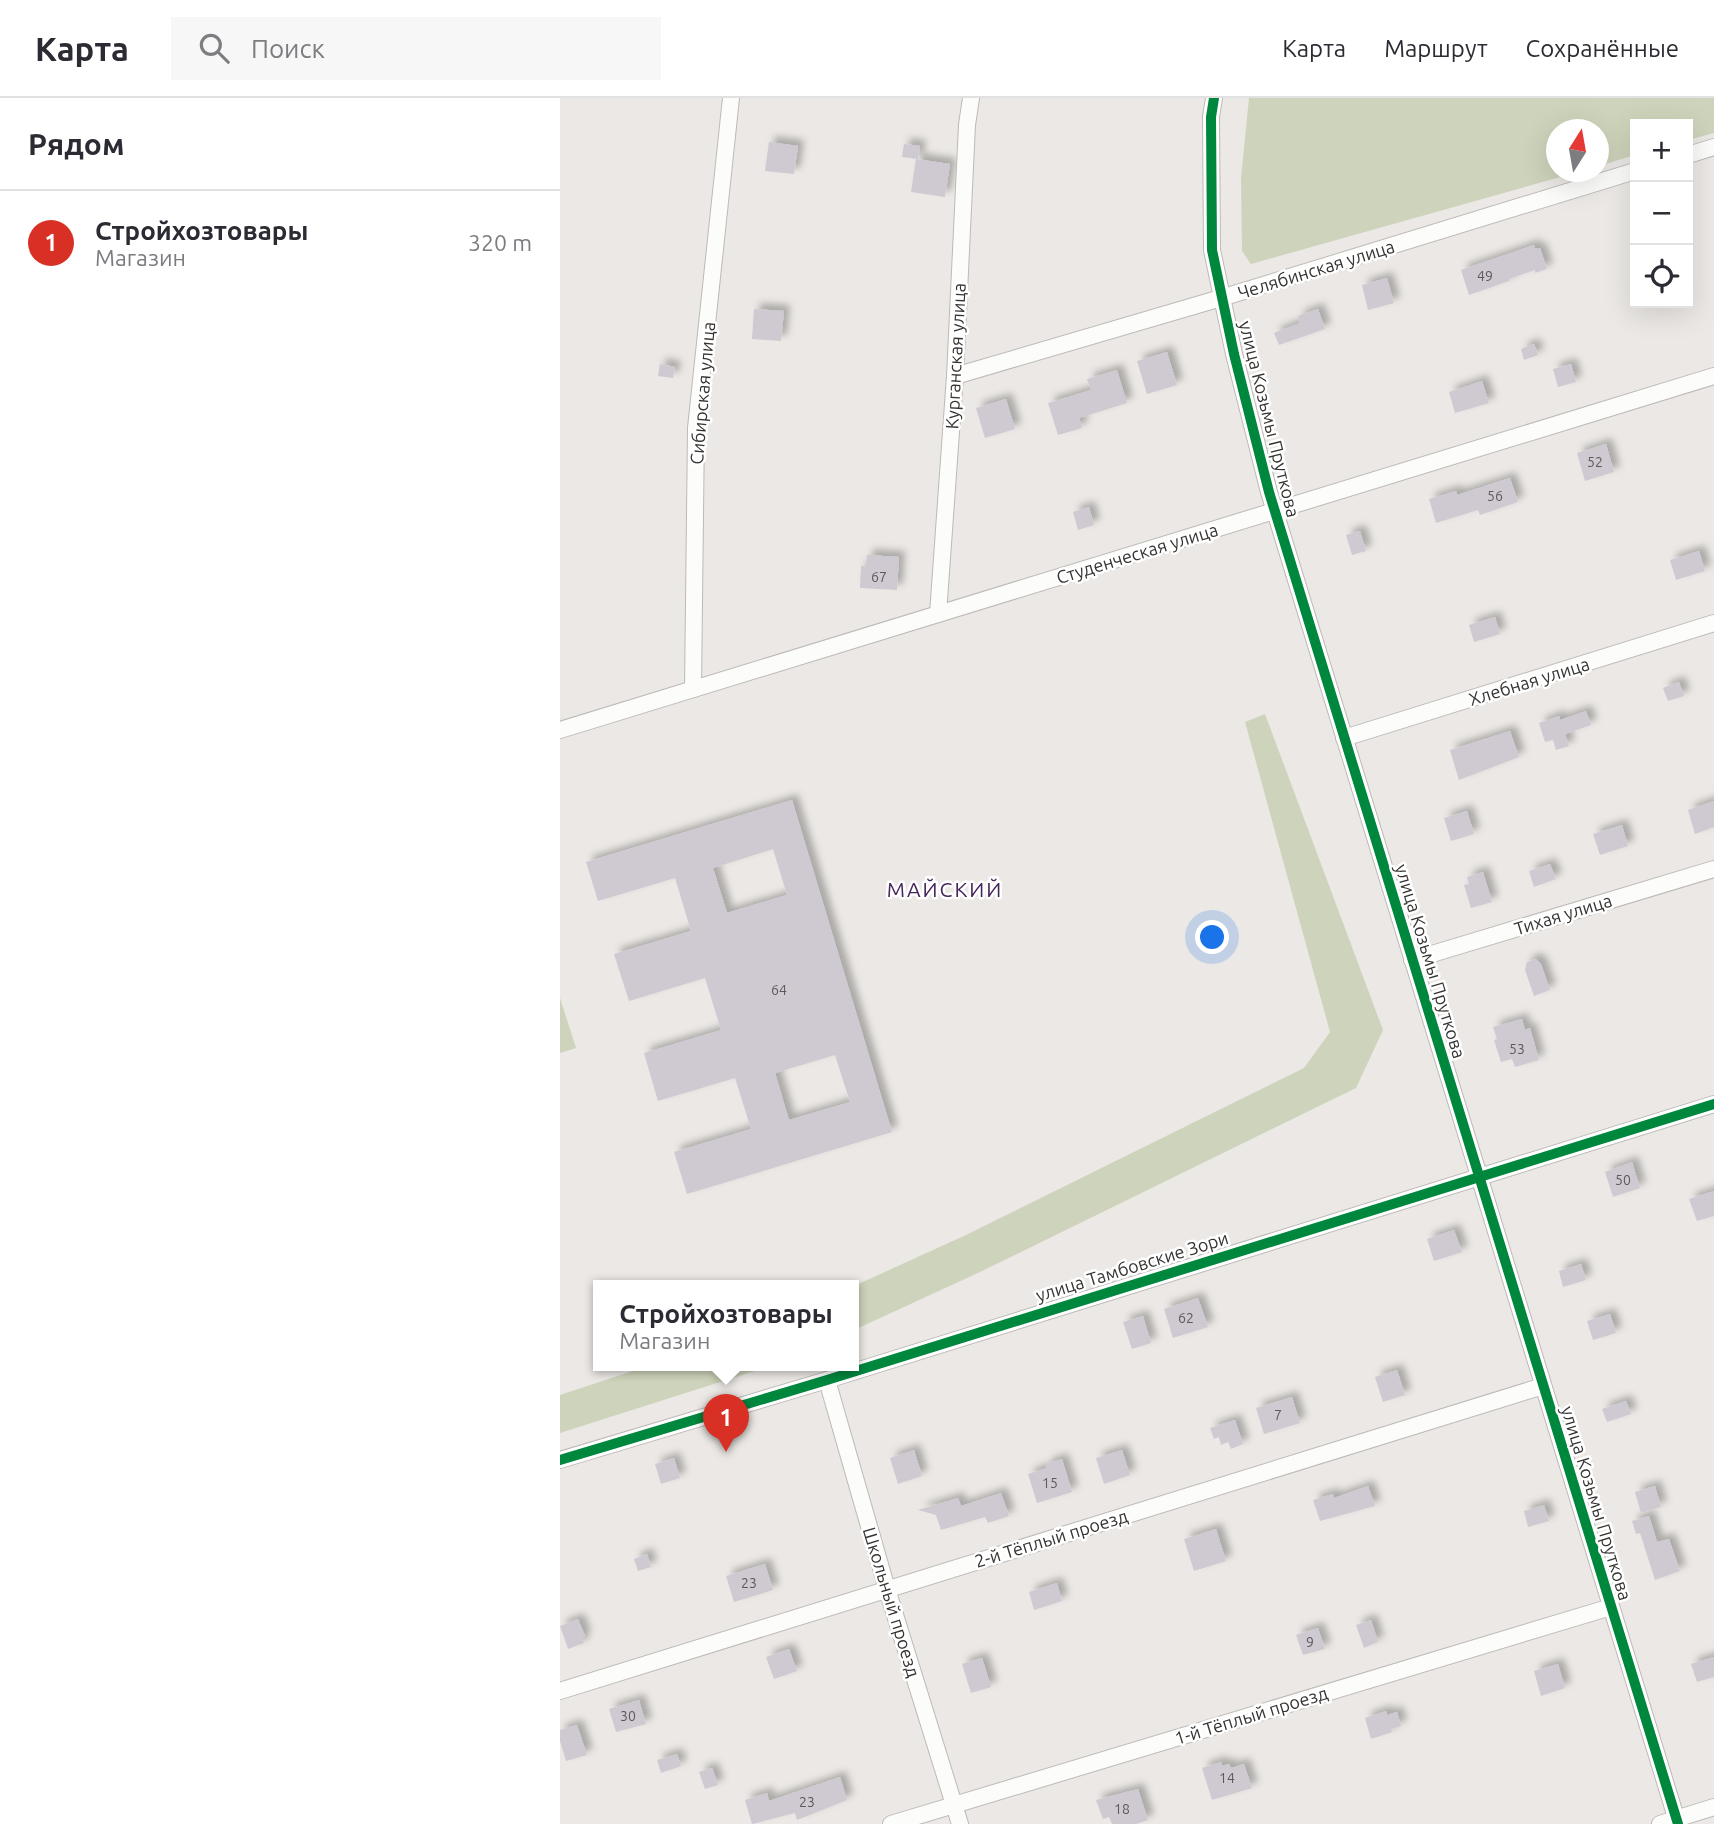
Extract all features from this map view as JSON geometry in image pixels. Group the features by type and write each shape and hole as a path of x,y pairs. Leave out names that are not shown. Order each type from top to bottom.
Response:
{"street":[{"name":"Сибирская улица","path":"693,690 696,428 731,98"},
{"name":"Курганская улица","path":"938,614 955,376 967,125 971,98"},
{"name":"улица Козьмы Пруткова","path":"1214,98 1211,117 1211,238 1234,354 1275,511 1611,1607 1671,1822"},
{"path":"1693,153 1714,147"},
{"name":"Челябинская улица","path":"955,376 1630,174"},
{"name":"Студенческая улица","path":"560,730 1714,376"},
{"name":"Хлебная улица","path":"1344,738 1714,623"},
{"name":"Тихая улица","path":"1412,960 1714,869"},
{"name":"улица Тамбовские Зори","path":"859,1370 1479,1176 1713,1107"},
{"name":"улица Тамбовские Зори","path":"560,1461 856,1371"},
{"name":"Школьный проезд","path":"827,1380 887,1589 960,1824"},
{"name":"2-й Тёплый проезд","path":"560,1691 1543,1386"},
{"name":"1-й Тёплый проезд","path":"891,1824 1611,1607"},
{"path":"1671,1822 1714,1807"}],"green space":[{"path":"1249,98 1714,98 1714,133 1693,139 1693,119 1630,119 1630,157 1609,163 1609,119 1546,119 1546,181 1251,264 1242,251 1241,178"},
{"path":"1265,714 1383,1030 1356,1088 980,1272 859,1328 859,1284 966,1235 1304,1068 1330,1032 1245,722"},
{"path":"560,998 576,1048 560,1053"},
{"path":"633,1371 754,1371 560,1433 560,1395"}],"building":[{"path":"769,142 798,146 794,174 765,171"},
{"path":"904,144 920,146 918,159 902,157"},
{"path":"916,159 950,164 945,197 911,192"},
{"path":"1534,245 1535,249 1540,248 1547,269 1535,273 1535,270 1469,295 1461,270"},
{"path":"1387,278 1394,303 1368,310 1362,285"},
{"path":"754,309 784,311 781,341 752,339"},
{"path":"1318,309 1325,329 1279,345 1274,333 1300,323 1298,316"},
{"path":"1534,344 1538,355 1524,360 1521,349"},
{"path":"1167,352 1177,385 1147,394 1137,361"},
{"path":"660,364 675,367 673,378 658,376"},
{"path":"1571,364 1576,382 1558,387 1553,369"},
{"path":"1117,370 1127,403 1079,418 1082,428 1058,435 1048,403 1091,390 1087,379"},
{"path":"1482,381 1489,403 1455,413 1449,392"},
{"path":"1006,399 1015,429 985,438 976,408"},
{"path":"1606,444 1614,472 1585,481 1577,453"},
{"path":"1510,478 1518,502 1480,515 1478,510 1436,523 1429,499 1456,491 1457,495"},
{"path":"1089,507 1094,525 1078,530 1073,512"},
{"path":"1360,531 1366,551 1352,555 1346,535"},
{"path":"1699,551 1705,571 1676,580 1670,560"},
{"path":"867,555 899,557 897,590 860,588 861,566 866,566"},
{"path":"1495,617 1500,634 1474,642 1469,625"},
{"path":"1679,682 1684,696 1668,701 1663,688"},
{"path":"1586,711 1591,725 1565,734 1569,746 1556,750 1553,740 1545,742 1539,723 1559,716 1560,720"},
{"path":"1510,731 1519,757 1459,780 1450,750"},
{"path":"792,800 892,1132 687,1194 674,1152 751,1129 735,1078 658,1101 644,1053 721,1030 705,978 629,1001 614,954 691,931 675,878 598,901 586,862","holes":["773,849 787,895 727,913 713,868","835,1055 850,1102 789,1120 775,1073"]},
{"path":"1714,801 1714,827 1695,834 1688,810"},
{"path":"1467,811 1474,834 1451,841 1444,818"},
{"path":"1622,825 1628,846 1600,855 1593,834"},
{"path":"1550,864 1556,879 1534,887 1529,871"},
{"path":"1483,872 1492,902 1471,908 1464,885 1469,884 1467,877"},
{"path":"1536,959 1541,964 1550,990 1534,996 1525,970 1527,962"},
{"path":"1522,1019 1525,1030 1530,1028 1539,1060 1515,1067 1512,1059 1501,1062 1493,1027"},
{"path":"1632,1162 1640,1188 1613,1197 1605,1172"},
{"path":"1714,1191 1714,1216 1697,1221 1689,1199"},
{"path":"1454,1230 1462,1252 1434,1261 1427,1239"},
{"path":"1581,1264 1586,1280 1563,1287 1559,1271"},
{"path":"1198,1298 1208,1327 1173,1338 1164,1309"},
{"path":"1610,1314 1616,1333 1593,1340 1587,1321"},
{"path":"1143,1316 1151,1343 1132,1349 1123,1322"},
{"path":"1397,1370 1405,1395 1383,1402 1375,1377"},
{"path":"1292,1397 1300,1423 1264,1434 1256,1408"},
{"path":"1626,1401 1631,1414 1607,1422 1602,1409"},
{"path":"1235,1420 1243,1444 1231,1449 1228,1442 1221,1445 1219,1437 1214,1439 1210,1428"},
{"path":"914,1450 922,1476 898,1484 890,1458"},
{"path":"1122,1450 1130,1475 1104,1484 1096,1458"},
{"path":"674,1458 680,1478 661,1484 655,1464"},
{"path":"1062,1459 1072,1492 1037,1503 1028,1474 1047,1468 1046,1464"},
{"path":"1368,1486 1375,1506 1320,1521 1313,1500 1333,1494 1334,1498"},
{"path":"1655,1486 1661,1507 1641,1513 1635,1492"},
{"path":"1001,1493 1009,1516 988,1523 985,1517 941,1530 936,1515 918,1510 958,1498 961,1506"},
{"path":"1544,1505 1549,1521 1528,1527 1524,1511"},
{"path":"1649,1516 1657,1542 1669,1539 1680,1571 1655,1580 1640,1533 1636,1534 1632,1521"},
{"path":"1216,1529 1226,1561 1194,1571 1184,1539"},
{"path":"647,1554 651,1567 638,1571 634,1559"},
{"path":"765,1564 773,1590 734,1602 726,1576"},
{"path":"1057,1583 1062,1601 1034,1610 1029,1592"},
{"path":"578,1619 585,1636 582,1637 584,1643 568,1649 560,1626"},
{"path":"1371,1620 1378,1642 1364,1648 1356,1625"},
{"path":"1318,1628 1325,1649 1303,1655 1296,1635"},
{"path":"789,1649 797,1671 774,1679 766,1657"},
{"path":"1714,1657 1714,1677 1697,1682 1691,1664"},
{"path":"982,1658 991,1687 971,1693 962,1664"},
{"path":"1558,1664 1565,1688 1541,1696 1534,1671"},
{"path":"639,1700 646,1724 616,1732 609,1709"},
{"path":"1386,1711 1387,1715 1397,1712 1401,1726 1371,1739 1365,1718"},
{"path":"577,1725 587,1755 566,1761 560,1730"},
{"path":"677,1754 681,1766 661,1773 657,1760"},
{"path":"1221,1762 1222,1766 1229,1764 1231,1768 1244,1764 1252,1788 1212,1800 1202,1768"},
{"path":"712,1768 718,1785 705,1789 699,1772"},
{"path":"840,1777 847,1800 797,1820 795,1813 752,1824 745,1800 767,1793 769,1801"},
{"path":"1138,1789 1148,1820 1136,1824 1112,1824 1109,1817 1103,1819 1096,1800"}],"cycle path":[{"path":"1214,98 1211,117 1212,250 1234,354 1269,492 1678,1824"},
{"path":"859,1370 1714,1104"},
{"path":"560,1460 856,1371"}],"place":[{"name":"Стройхозтовары","path":"726,1452"}],"district":[{"name":"МАЙСКИЙ","path":"945,889"}]}
